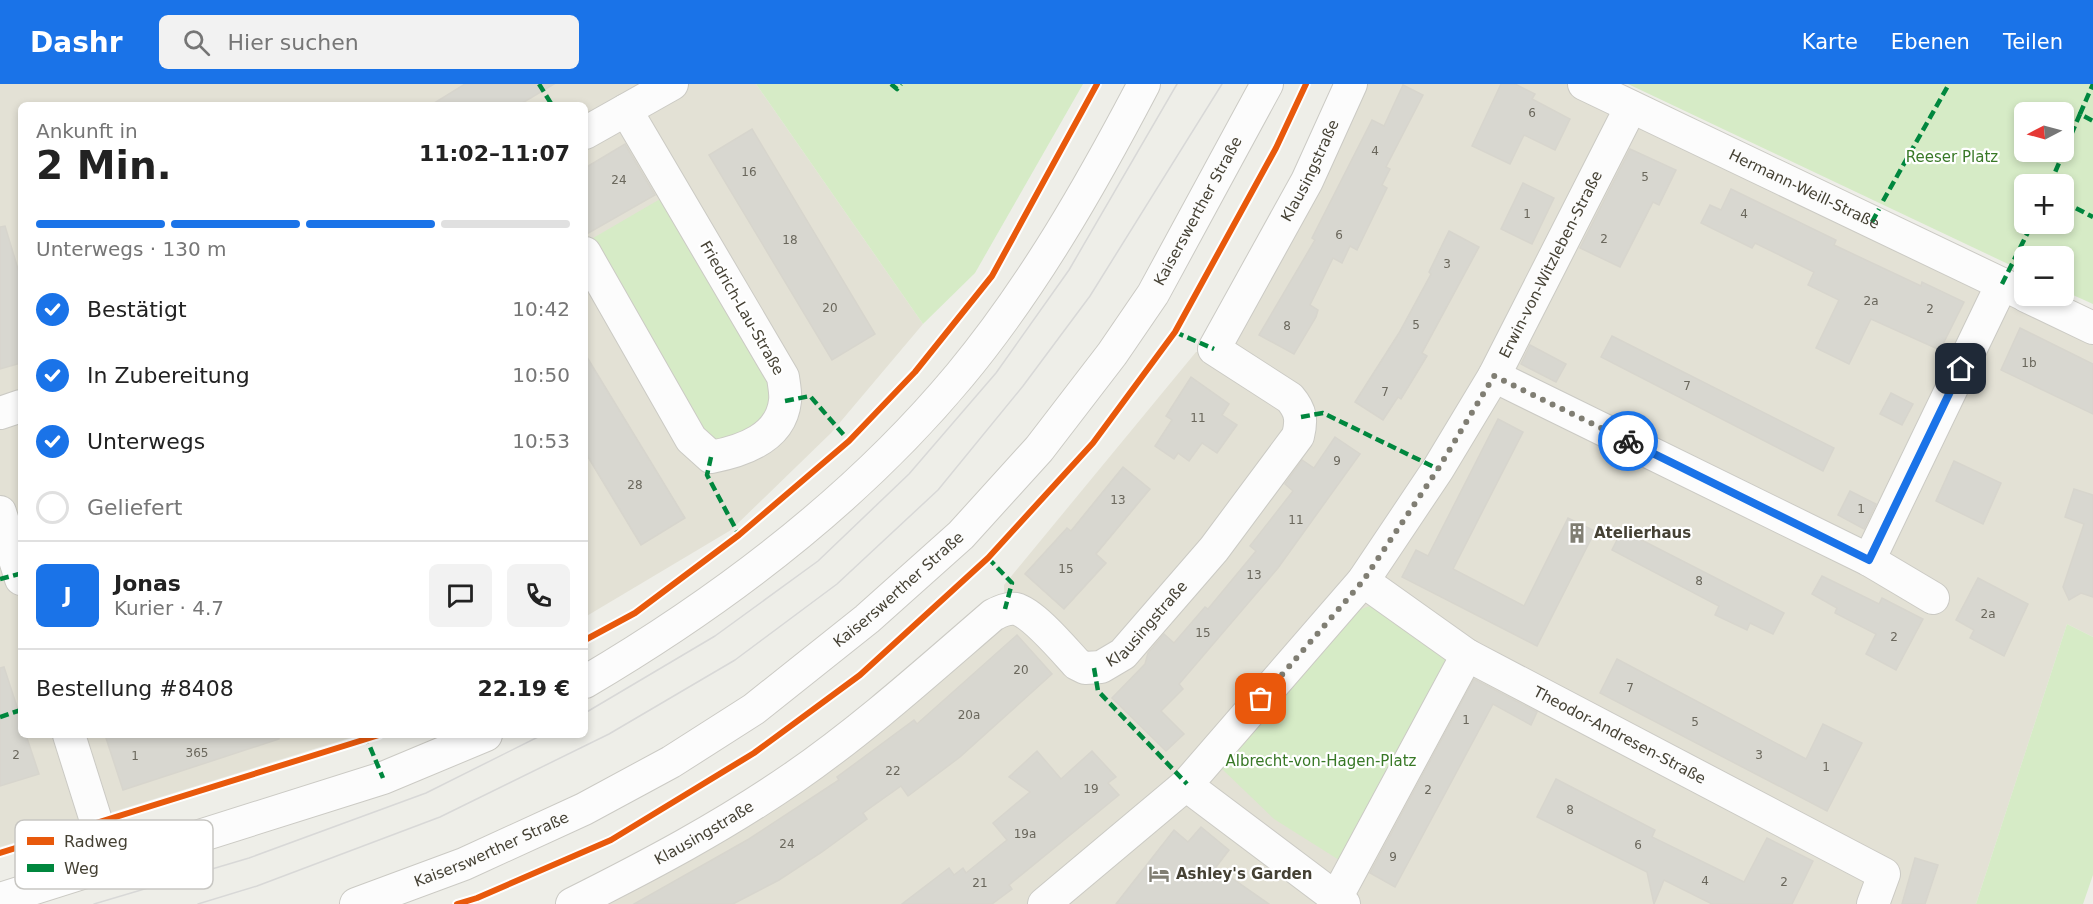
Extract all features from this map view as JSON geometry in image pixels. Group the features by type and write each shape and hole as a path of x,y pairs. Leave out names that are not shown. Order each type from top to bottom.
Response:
{"street":[{"path":"588,680 648,645 739,581 811,524 882,459 960,375 1016,299 1100,168 1144,84"},
{"name":"Kaiserswerther Straße","path":"356,904 464,864 584,809 670,762 754,709 867,619 961,536 1039,449 1112,354 1153,294 1267,84"},
{"name":"Klausingstraße","path":"572,904 681,850 793,778 900,696 993,615 1005,609 1017,609 1028,615 1077,664 1085,668 1101,667 1123,654 1214,549 1298,436 1301,417 1297,406 1290,398 1214,349 1307,181 1351,84"},
{"name":"Hermann-Weill-Straße","path":"1584,84 2014,290"},
{"name":"Friedrich-Lau-Straße","path":"588,131 647,94 783,377 785,401 776,428 741,452 711,457 691,439 588,258"},
{"name":"Erwin-von-Witzleben-Straße","path":"1044,904 1186,785 1363,581 1438,469 1494,376 1632,107"},
{"path":"1869,560 2014,299"},
{"name":"Hermann-Weill-Straße","path":"2047,306 2093,328"},
{"path":"1494,376 1869,560 1933,598"},
{"path":"0,413 18,407"},
{"path":"0,512 18,569"},
{"name":"Theodor-Andresen-Straße","path":"1363,581 1467,655 1884,874 1874,904"},
{"path":"1186,785 1341,902 1467,655"},
{"path":"70,738 96,820"},
{"path":"213,832 383,778 479,738"},
{"path":"0,899 32,889"}],"shaded area":[{"path":"0,84 756,84 923,324 831,433 731,530 588,615 588,102 18,102 18,738 349,738 87,820 15,820 15,842 0,847"},
{"path":"1352,84 1567,84 2014,302 2014,306 2023,306 2093,340 2093,637 2067,624 1976,904 579,904 682,851 1005,612 1004,585 1196,352 1217,349"}],"green space":[{"path":"756,84 1083,84 975,273 923,324"},
{"name":"Reeser Platz","path":"1628,84 2093,84 2093,304 2074,295 2074,246 2014,246 2014,267"},
{"path":"667,195 777,378 774,412 735,445 706,439 588,241"},
{"name":"Albrecht-von-Hagen-Platz","path":"1375,604 1457,658 1347,865 1274,819 1220,767 1351,613"},
{"path":"2067,624 2093,637 2093,875 2083,904 1976,904"}],"building":[{"path":"465,84 554,84 524,102 436,102"},
{"path":"1501,84 1515,84 1535,94 1532,99 1570,119 1555,150 1524,135 1510,164 1472,146"},
{"path":"1403,85 1423,95 1386,167 1390,169 1382,185 1387,188 1357,250 1350,246 1342,263 1333,258 1310,305 1318,310 1316,317 1294,354 1259,335 1315,240 1312,238 1372,120 1384,126"},
{"path":"752,129 875,334 832,360 709,155"},
{"path":"625,144 655,195 588,233 588,166"},
{"path":"1630,149 1676,170 1659,205 1653,202 1620,267 1580,248"},
{"path":"1523,183 1554,198 1532,244 1501,229"},
{"path":"1731,189 1836,240 1834,245 1921,286 1922,282 1964,302 1940,350 1871,319 1849,364 1816,348 1839,300 1808,285 1814,272 1755,243 1752,248 1701,223 1710,205 1721,210"},
{"path":"5,226 18,269 18,364 0,369 0,227"},
{"path":"1449,231 1479,247 1422,353 1427,356 1401,399 1398,397 1383,420 1355,402 1399,333 1431,274 1429,272"},
{"path":"2020,328 2093,364 2093,414 2001,370"},
{"path":"1612,336 1834,448 1823,471 1601,357"},
{"path":"1530,345 1566,364 1556,382 1521,364"},
{"path":"588,359 685,518 641,545 588,457"},
{"path":"1191,377 1229,404 1222,415 1237,425 1217,453 1202,443 1189,461 1178,453 1174,459 1155,446 1172,420 1166,416"},
{"path":"1891,393 1913,404 1902,425 1880,414"},
{"name":"Atelierhaus","path":"1498,419 1523,432 1453,569 1524,606 1568,518 1595,531 1537,646 1402,577 1416,550 1428,556"},
{"path":"1335,437 1360,454 1278,568 1179,684 1183,689 1161,711 1184,734 1166,751 1112,698 1145,664 1148,653 1164,634 1174,643 1205,607 1208,609 1256,551 1250,546 1293,491 1285,484 1302,460 1314,468"},
{"path":"1954,461 2001,483 1983,524 1936,501"},
{"path":"1123,467 1150,489 1096,554 1106,563 1064,609 1025,574 1067,528 1071,531"},
{"path":"2074,489 2093,495 2093,597 2081,593 2069,600 2063,587 2084,524 2065,517"},
{"path":"1850,491 1876,504 1864,529 1838,515"},
{"path":"1622,530 1784,613 1773,634 1750,623 1747,630 1715,615 1719,606 1612,550"},
{"path":"1822,576 1879,604 1882,598 1923,619 1896,670 1866,654 1876,634 1835,613 1837,608 1812,594"},
{"path":"1978,578 2028,604 2004,656 1970,638 1974,630 1956,620"},
{"path":"1017,635 1052,674 960,757 908,796 901,786 863,813 867,819 822,852 779,880 733,904 634,904 749,839 839,780 837,777 914,720 917,724"},
{"path":"1617,659 1806,759 1823,724 1862,743 1827,811 1600,693"},
{"path":"4,667 18,710 18,738 27,738 39,774 0,786 0,668"},
{"path":"1474,679 1537,712 1531,725 1493,704 1395,887 1370,873"},
{"path":"106,738 279,738 279,739 123,790"},
{"path":"1037,751 1061,779 1092,751 1116,777 1108,783 1119,795 1009,885 1012,889 992,904 902,904 949,868 954,875 963,868 966,873 1007,840 993,823 1030,792 1009,777"},
{"path":"1556,779 1655,830 1652,837 1744,882 1767,838 1813,861 1792,904 1712,904 1664,880 1654,904 1647,872 1537,817"},
{"path":"1201,827 1229,850 1216,867 1269,904 1116,904 1174,830 1188,842"},
{"path":"1915,858 1938,865 1925,904 1902,904"}],"tram line":[{"path":"588,711 715,636 818,561 909,474 996,373 1069,270 1177,84"},
{"path":"198,904 257,886 440,817 609,734 735,660 837,584 938,490 1023,386 1090,296 1222,84"},
{"path":"213,869 249,858 426,793 536,738"},
{"path":"94,904 145,889"}],"marked path":[{"path":"539,84 550,102"},
{"path":"891,84 897,89 901,84"},
{"path":"1883,201 1949,84"},
{"path":"2080,114 2093,84"},
{"path":"2054,174 2080,114 2093,121"},
{"path":"2074,207 2093,217"},
{"path":"1872,222 1879,209"},
{"path":"2002,284 2027,234"},
{"path":"1175,332 1214,349"},
{"path":"785,401 810,396 849,441"},
{"path":"1301,417 1323,413 1438,469"},
{"path":"711,457 707,475 739,535"},
{"path":"988,558 1012,583 1005,609"},
{"path":"0,579 18,574"},
{"path":"1094,668 1098,691 1187,784"},
{"path":"0,717 18,711"},
{"path":"366,738 383,778"}],"cycle path":[{"path":"588,638 635,613 739,535 849,441 915,372 992,276 1097,84"},
{"path":"457,904 477,898 611,840 754,753 860,675 988,558 1093,443 1175,332 1276,148 1306,84"},
{"path":"106,820 369,738"},
{"path":"0,853 15,848"}],"way so far":[{"path":"1261,699 1363,581 1438,469 1494,376 1628,441"}],"place":[{"name":"Atelierhaus","path":"1577,533"},
{"name":"Ashley's Garden","path":"1159,874"}],"route":[{"path":"1628,441 1869,560 1961,369"}]}
